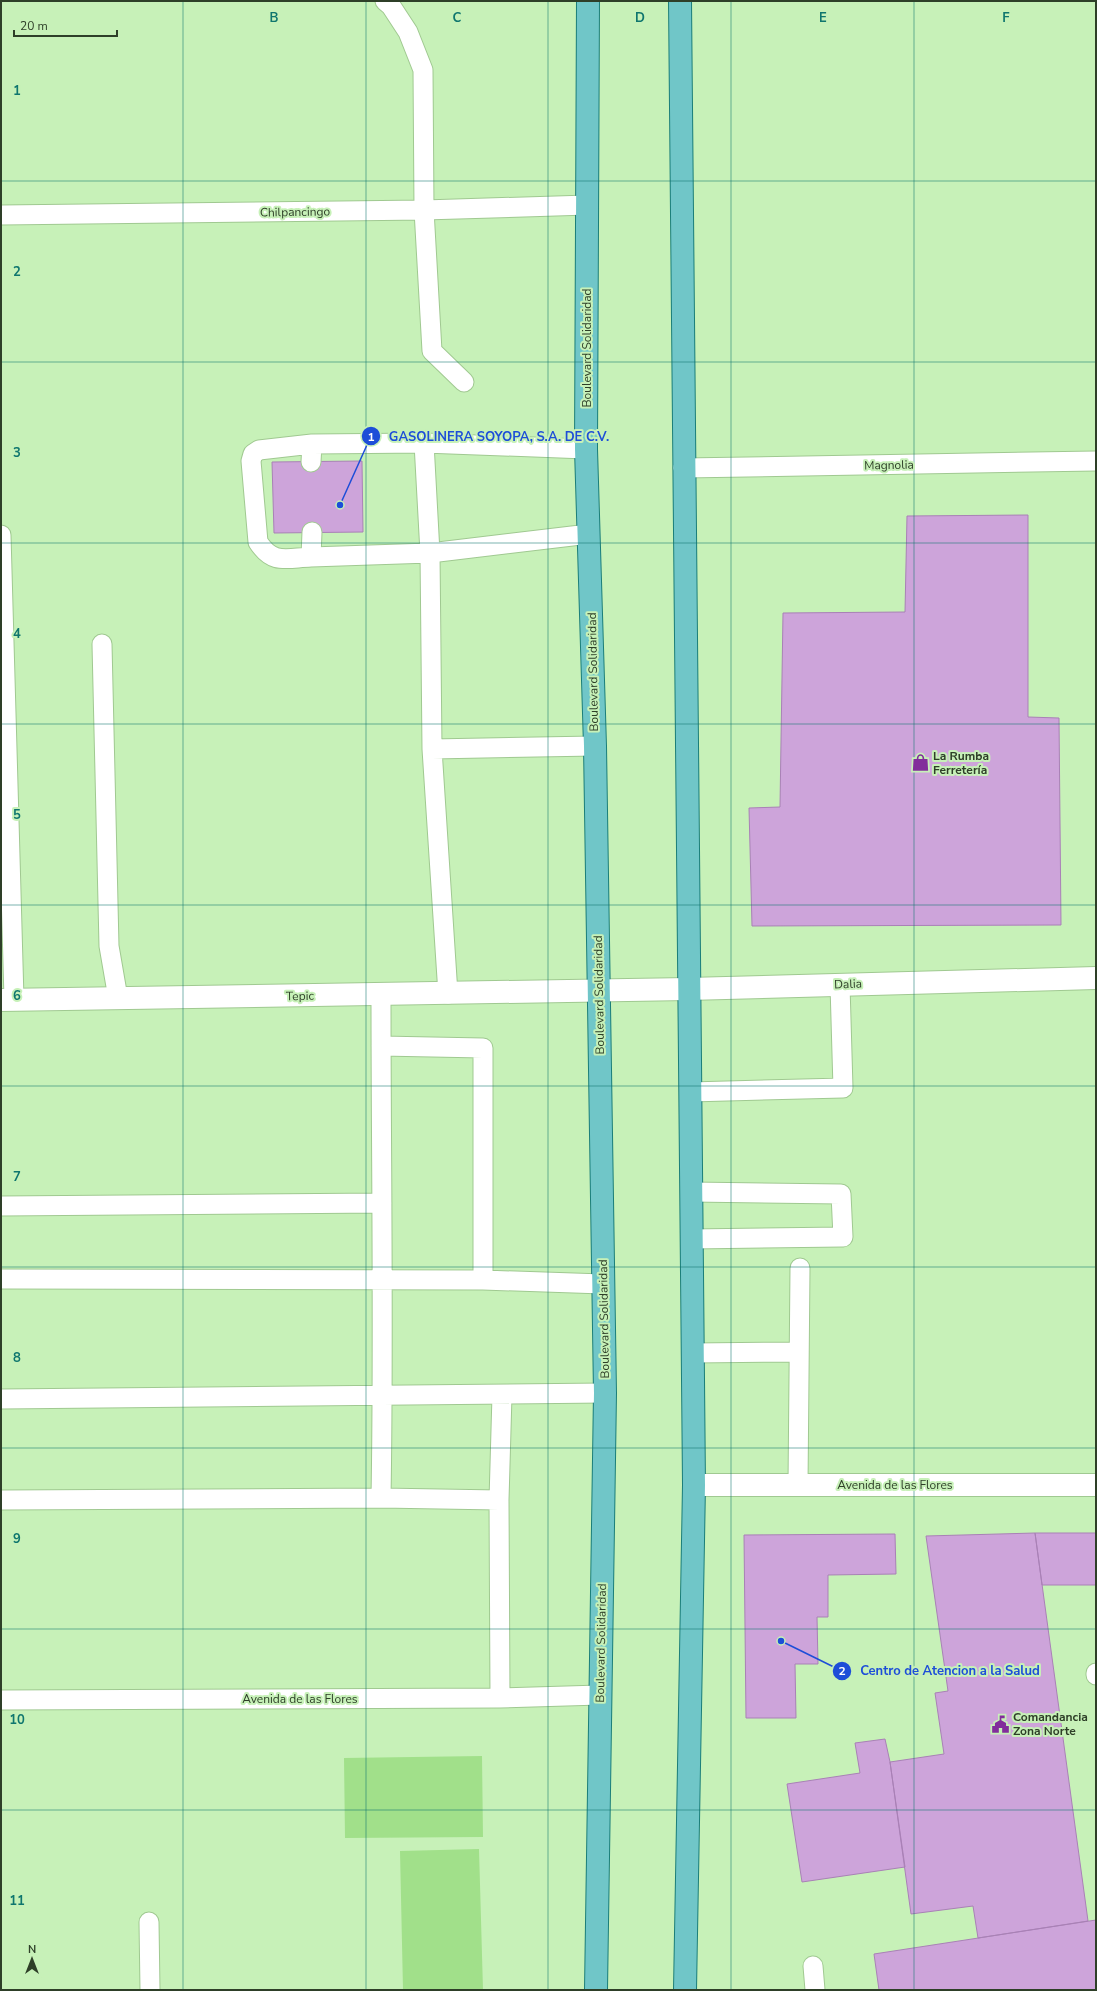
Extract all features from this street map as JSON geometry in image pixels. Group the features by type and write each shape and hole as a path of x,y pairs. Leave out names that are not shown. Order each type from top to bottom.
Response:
{"main road":[{"name":"Boulevard Solidaridad","path":"588,1 586,449 595,746 605,1393 596,1990"},
{"path":"680,1 683,468 694,1485 685,1990"}],"street":[{"name":"Dalia","path":"599,991 1096,978"},
{"name":"Tepic","path":"8,1000 599,991"},
{"name":"Avenida de las Flores","path":"694,1485 1096,1485"}],"lane":[{"path":"385,1 391,6 408,32 423,70 424,210 432,351 464,382"},
{"name":"Chilpancingo","path":"1,214 424,210 588,205"},
{"path":"586,449 424,443 311,453 259,450 253,454 251,461 258,542 265,553 276,559 430,553 589,534"},
{"path":"424,443 430,553 432,749 448,994"},
{"name":"Magnolia","path":"683,468 1096,461"},
{"path":"311,557 312,532"},
{"path":"1,535 8,1000"},
{"path":"102,644 109,946 118,998"},
{"path":"432,749 595,746"},
{"path":"690,1092 843,1088 840,985"},
{"path":"381,995 381,1280 383,1396 381,1498"},
{"path":"381,1046 483,1048 483,1280"},
{"path":"690,1192 841,1194 843,1237 691,1239"},
{"path":"1,1206 382,1203"},
{"path":"798,1485 798,1352 800,1268"},
{"path":"1,1279 483,1280 603,1284"},
{"path":"692,1353 798,1352"},
{"path":"1,1399 605,1393"},
{"path":"500,1698 499,1500 502,1395"},
{"path":"1,1500 381,1498 499,1500"},
{"name":"Avenida de las Flores","path":"1,1700 500,1698 600,1695"},
{"path":"149,1922 150,1990"},
{"path":"812,1966 815,1990"}],"green space":[{"path":"482,1756 483,1837 345,1838 344,1758"},
{"path":"479,1849 483,1990 403,1990 400,1851"}],"building":[{"path":"362,461 363,532 274,533 272,462"},
{"name":"La Rumba Ferretería","path":"1028,515 1028,717 1059,718 1061,925 752,926 749,808 780,807 783,613 905,612 907,516"},
{"name":"Comandancia Zona Norte","path":"1035,1533 1088,1921 978,1938 973,1906 911,1914 890,1762 944,1754 935,1693 948,1691 926,1536"},
{"path":"1035,1533 1096,1533 1096,1585 1042,1585"},
{"path":"895,1534 896,1574 828,1575 828,1617 817,1617 818,1664 795,1664 796,1718 746,1718 744,1535"},
{"path":"885,1739 890,1762 905,1867 802,1882 787,1784 860,1773 855,1743"},
{"path":"1096,1920 1096,1990 879,1990 874,1954"}],"place":[{"name":"GASOLINERA SOYOPA, S.A. DE C.V.","path":"340,505"},
{"name":"La Rumba Ferretería","path":"920,763"},
{"name":"Centro de Atencion a la Salud","path":"781,1641"},
{"name":"Comandancia Zona Norte","path":"1000,1724"}]}
